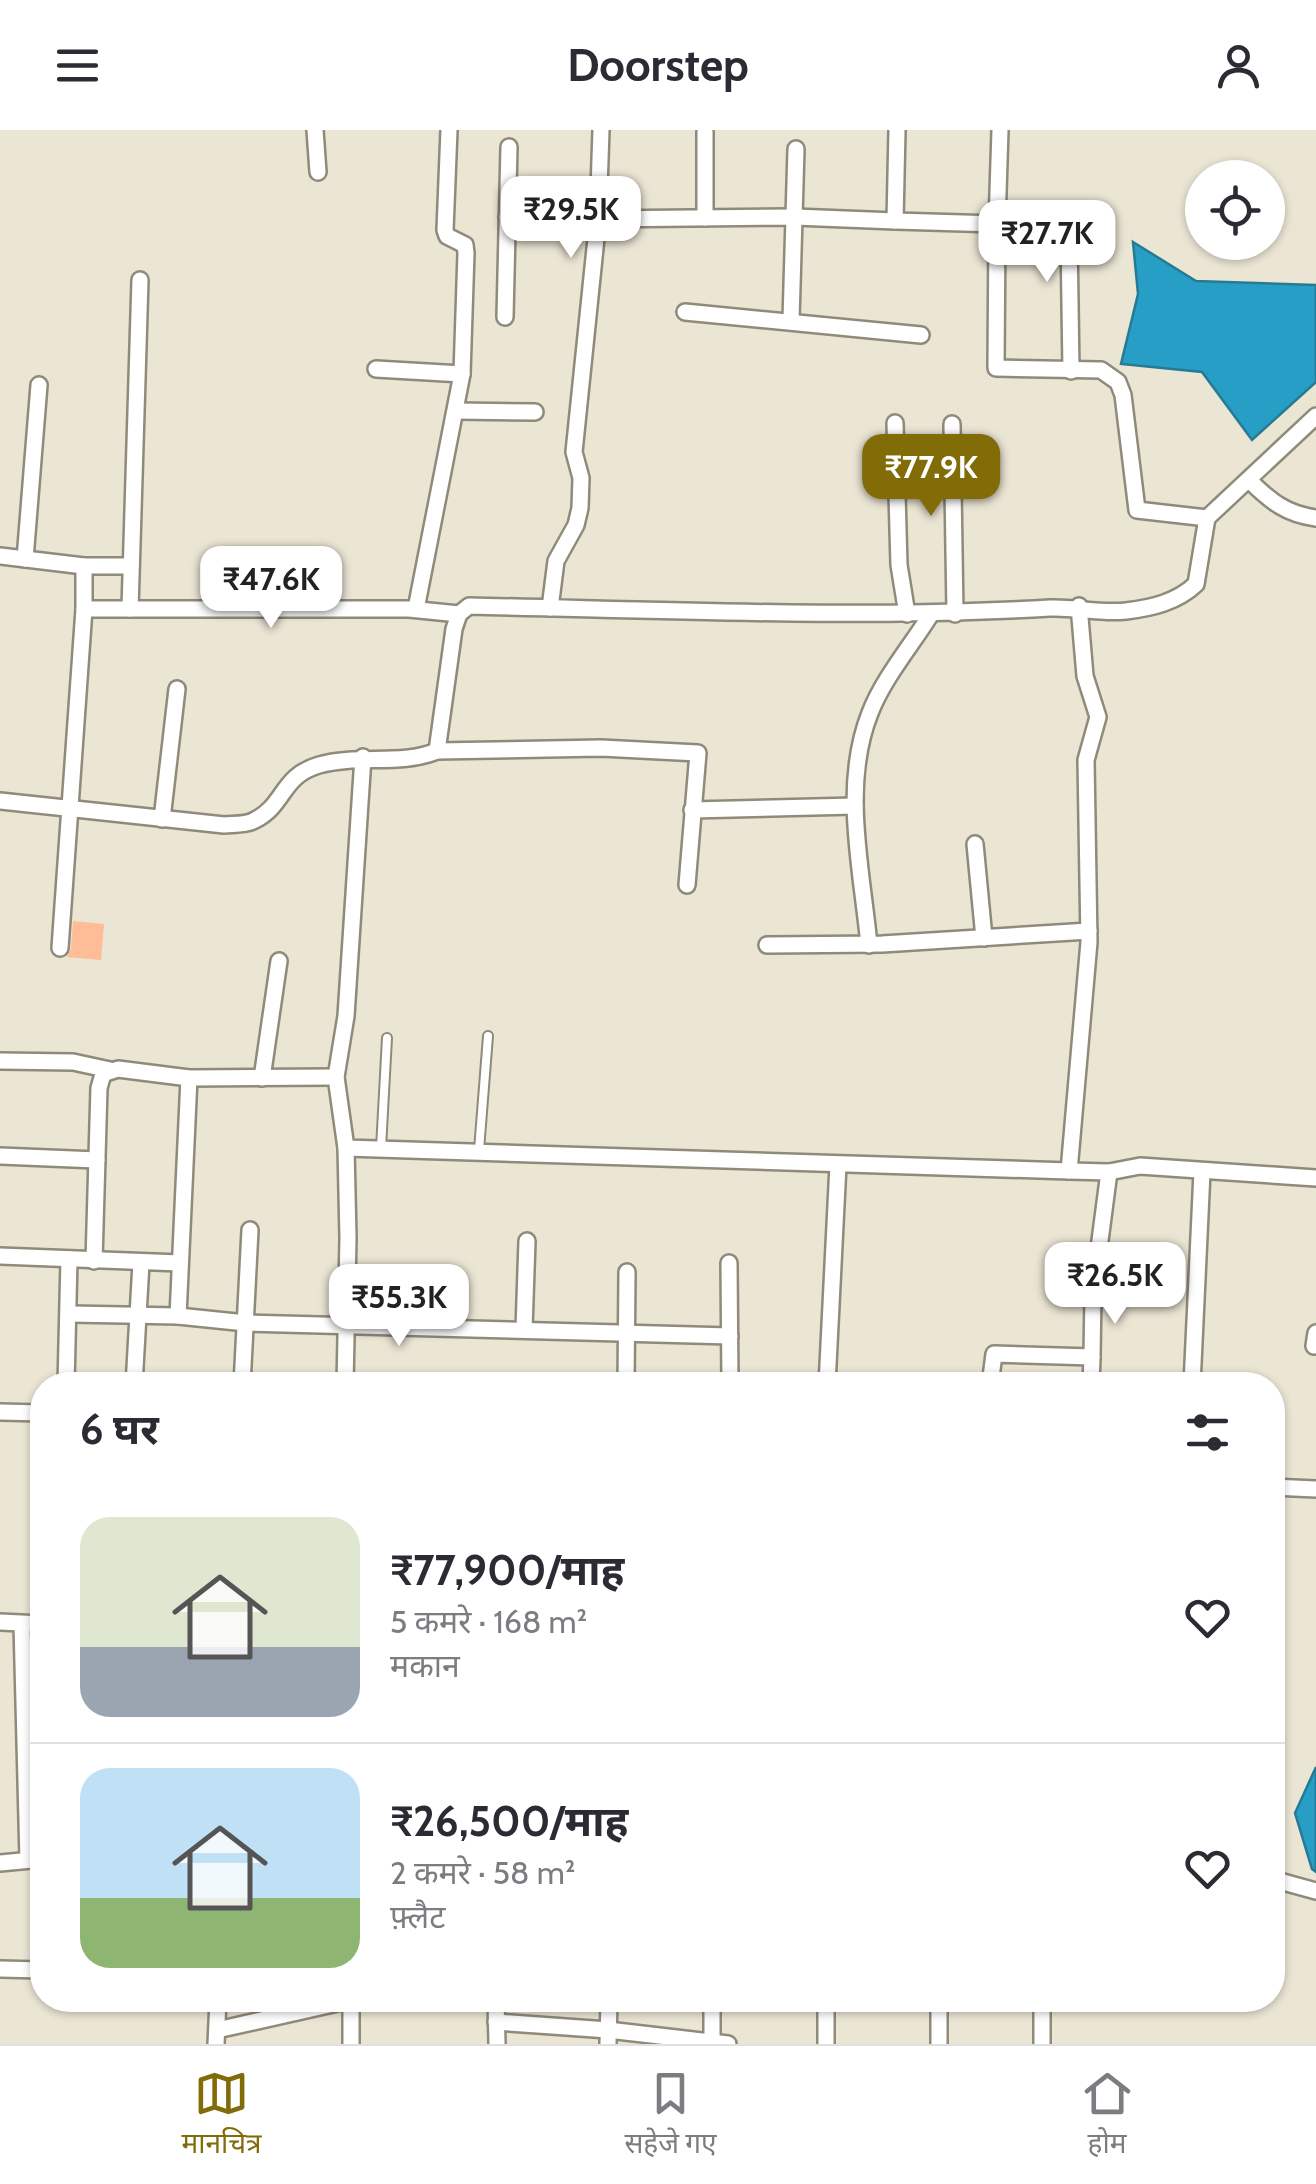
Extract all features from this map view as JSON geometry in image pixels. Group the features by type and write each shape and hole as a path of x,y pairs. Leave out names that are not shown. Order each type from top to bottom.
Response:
{"street":[{"path":"315,130 318,172"},
{"path":"416,609 462,374 466,253 465,245 447,236 445,230 449,130"},
{"path":"550,608 556,562 576,526 580,508 581,478 574,452 598,219 601,130"},
{"path":"895,221 897,130"},
{"path":"1000,130 996,368 1100,370 1118,382 1123,395 1137,510 1207,518"},
{"path":"705,132 705,218"},
{"path":"505,317 509,147"},
{"path":"791,320 796,149"},
{"path":"507,217 795,217 1059,228 1068,237 1071,371"},
{"path":"130,609 140,280"},
{"path":"685,312 921,335"},
{"path":"376,369 462,374"},
{"path":"25,559 39,385"},
{"path":"456,411 535,412"},
{"path":"437,751 454,629 459,614 469,606 955,614 1079,606 1094,611 1126,611 1164,603 1189,590 1200,576 1207,518 1316,416"},
{"path":"895,423 899,566 907,614"},
{"path":"952,424 955,614"},
{"path":"1249,480 1271,502 1296,515 1316,518"},
{"path":"0,556 84,566 130,566"},
{"path":"60,948 84,566"},
{"path":"1068,1172 1089,931 1086,760 1098,717 1086,676 1079,606"},
{"path":"84,609 416,609 459,614"},
{"path":"869,945 855,806 855,756 871,710 932,614"},
{"path":"162,819 177,689"},
{"path":"0,801 224,825 254,822 274,804 294,775 319,765 363,757 420,758 437,751 601,748 698,753 687,885"},
{"path":"345,1372 346,1148 336,1077 346,1016 363,757"},
{"path":"692,810 855,806"},
{"path":"975,844 984,938"},
{"path":"767,945 869,945 1089,931"},
{"path":"262,1078 279,961"},
{"path":"0,1061 74,1062 189,1078 336,1077"},
{"path":"94,1261 99,1088 103,1074 110,1070"},
{"path":"178,1316 189,1078"},
{"path":"346,1148 1068,1172 1109,1172 1140,1166 1316,1178"},
{"path":"0,1156 97,1160"},
{"path":"828,1372 838,1165"},
{"path":"1091,1372 1093,1294 1109,1172"},
{"path":"1193,1372 1202,1172"},
{"path":"243,1372 250,1230"},
{"path":"524,1329 527,1241"},
{"path":"0,1256 180,1263"},
{"path":"67,1372 69,1259"},
{"path":"730,1262 730,1372"},
{"path":"135,1372 140,1263"},
{"path":"626,1372 627,1272"},
{"path":"70,1314 178,1316 246,1323 730,1336"},
{"path":"992,1372 994,1354 1092,1356"},
{"path":"0,1412 30,1413"},
{"path":"1285,1488 1316,1489"},
{"path":"0,1622 30,1624"},
{"path":"22,1624 30,1781"},
{"path":"24,1688 30,1688"},
{"path":"0,1863 30,1860"},
{"path":"1285,1882 1316,1890"},
{"path":"0,1969 30,1970"},
{"path":"217,2012 216,2037 307,2012"},
{"path":"351,2012 351,2044"},
{"path":"496,2012 497,2044"},
{"path":"608,2037 609,2012"},
{"path":"496,2022 608,2037 718,2043 714,2012"},
{"path":"826,2012 826,2044"},
{"path":"939,2012 939,2044"},
{"path":"1042,2012 1042,2044"}],"lane":[{"path":"480,1150 488,1036"},
{"path":"381,1148 387,1038"}],"water":[{"path":"1133,242 1196,281 1316,285 1316,382 1252,440 1202,372 1121,364 1138,294"},
{"path":"1316,1767 1316,1872 1295,1813"}],"building":[{"path":"73,921 104,924 101,960 67,957"}]}
